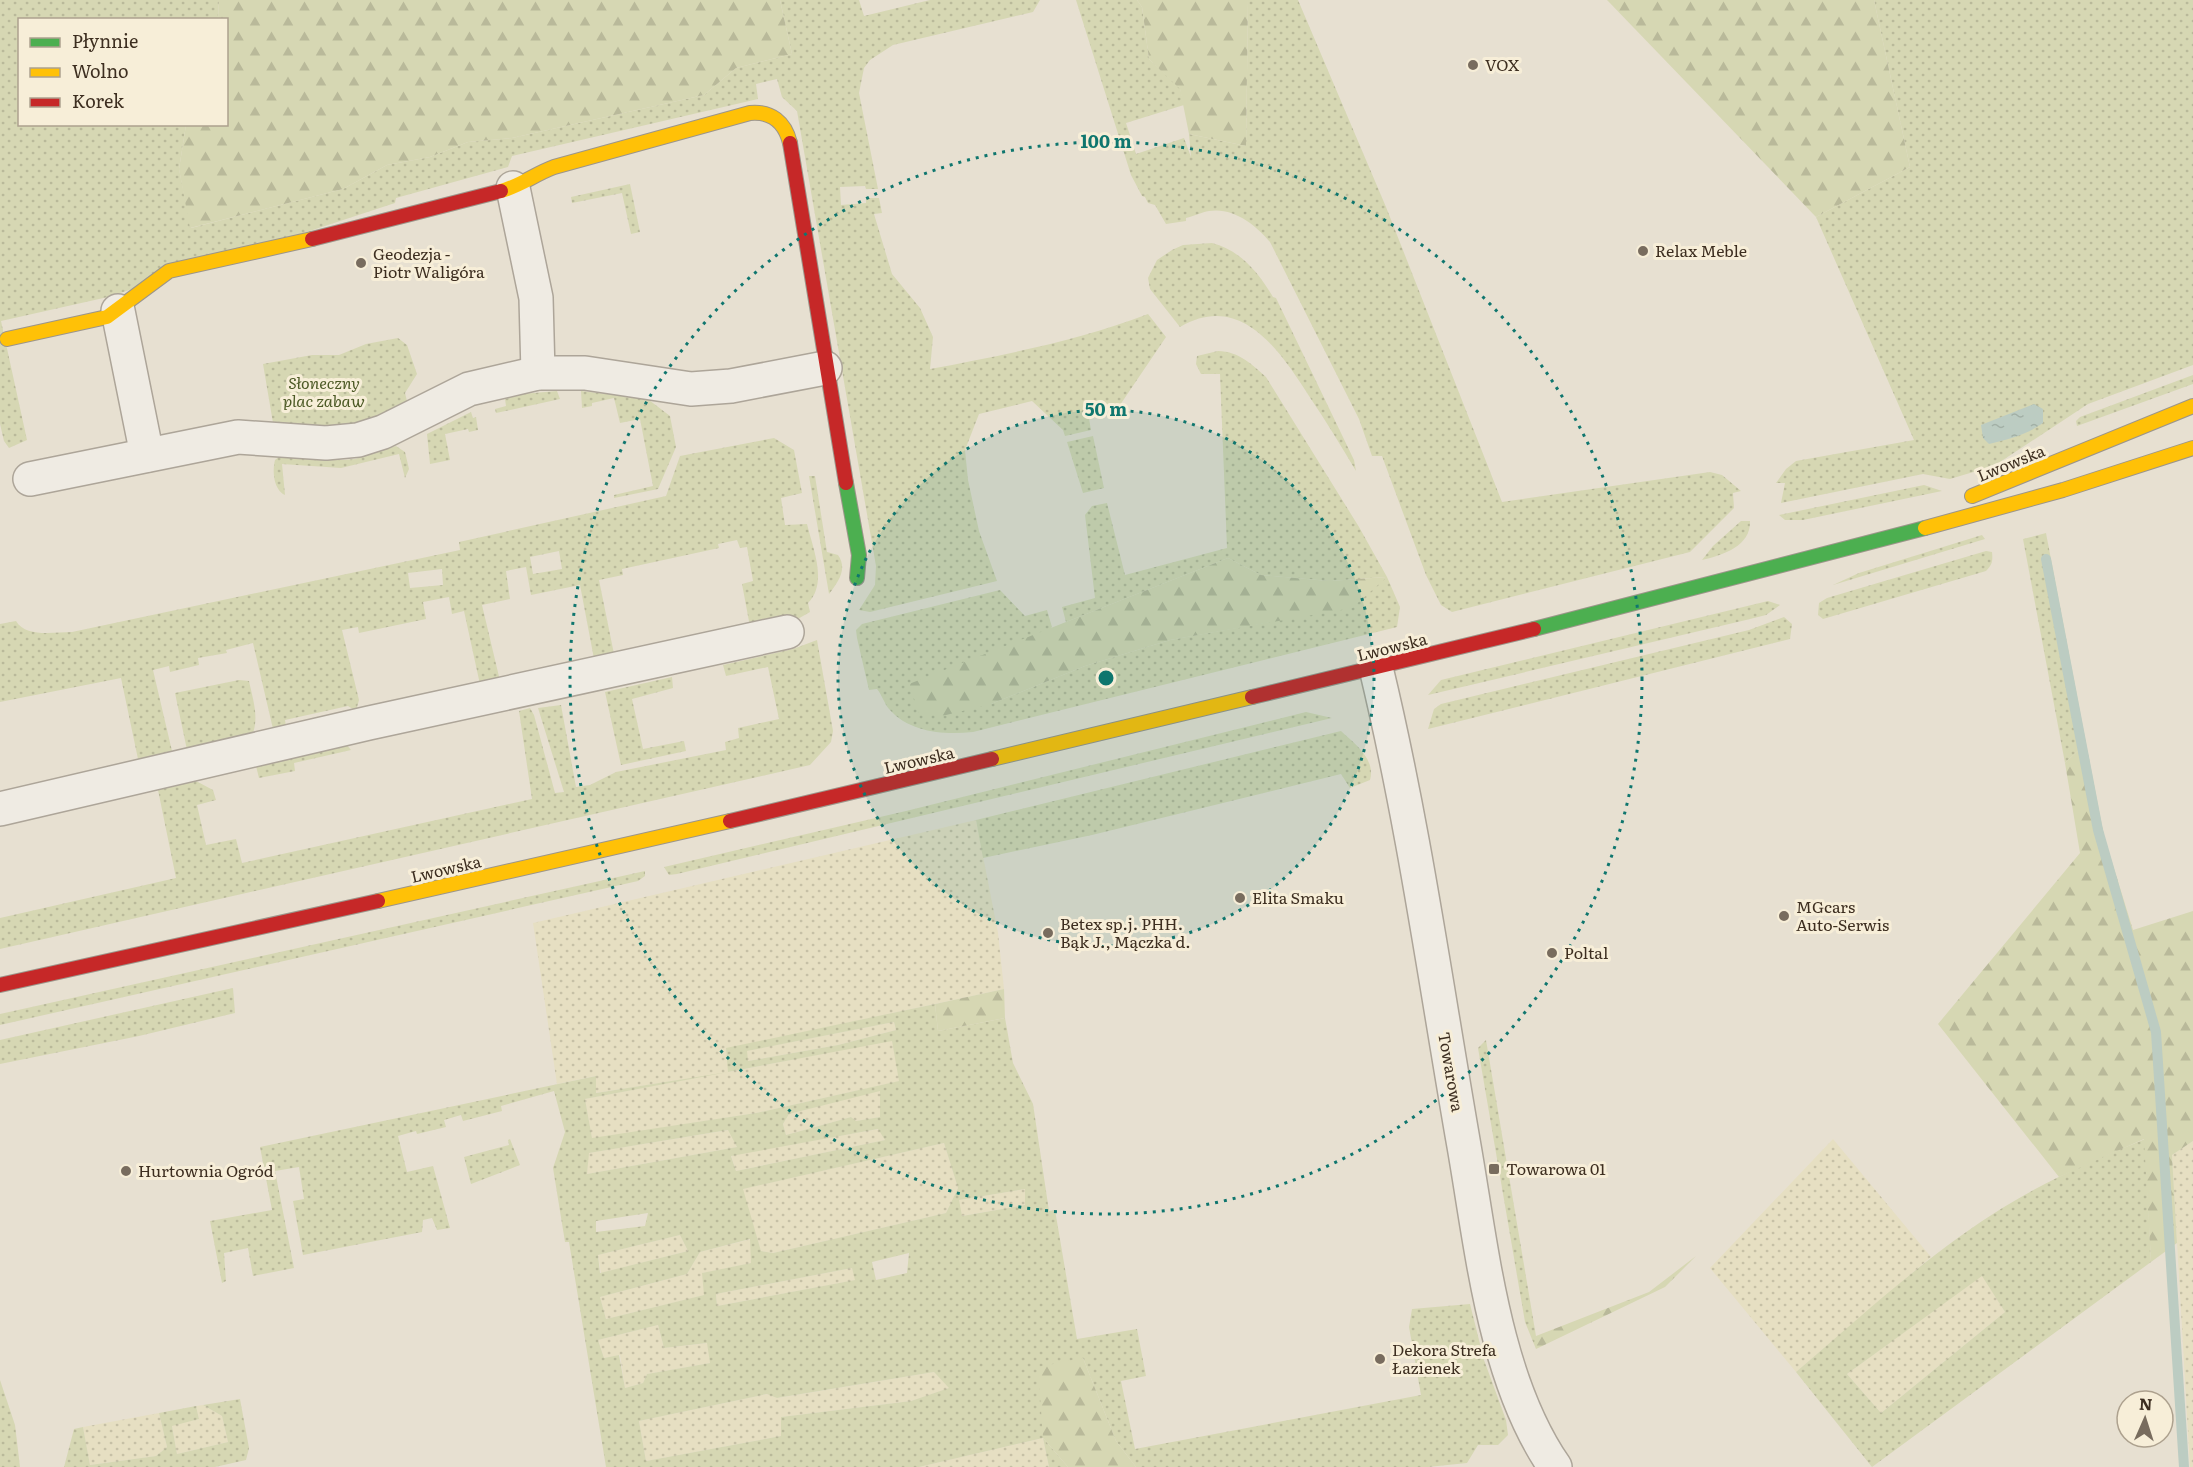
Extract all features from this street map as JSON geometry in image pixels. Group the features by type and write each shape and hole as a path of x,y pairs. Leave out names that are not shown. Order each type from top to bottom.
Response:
{"main road":[{"path":"7,339 100,319 118,310 148,282 169,271 359,228 513,189 545,170 657,138 761,112 773,117 786,130 825,368 859,555 857,578"},
{"name":"Lwowska","path":"1842,550 2193,406"},
{"name":"Lwowska","path":"0,985 659,838 1376,668 1842,550 2107,478 2193,448"}],"street":[{"path":"513,189 536,298 538,373"},
{"path":"118,310 147,455"},
{"path":"30,479 238,438 326,443 358,440 383,432 469,389 538,373 585,373 691,389 731,386 825,368"},
{"path":"0,809 337,730 787,632"},
{"name":"Towarowa","path":"1376,668 1426,909 1488,1285 1511,1373 1535,1432 1555,1467"}],"shaded area":[{"path":"976,820 998,933 1004,989 726,1049 729,1072 892,1040 900,1081 756,1113 592,1139 585,1099 699,1077 595,1093 595,1076 557,1084 533,923"},
{"path":"894,1022 896,1030 838,1045 748,1061 746,1051"},
{"path":"880,1090 880,1117 856,1121 851,1117 786,1135 783,1124 789,1114"},
{"path":"879,1129 885,1140 736,1171 731,1155"},
{"path":"729,1130 737,1147 587,1174 588,1153"},
{"path":"1833,1139 1931,1257 1796,1372 1710,1268"},
{"path":"2193,1141 2193,1467 2190,1467 2172,1155"},
{"path":"944,1143 958,1188 946,1213 773,1253 761,1251 742,1189"},
{"path":"1025,1189 1025,1205 961,1216 958,1200"},
{"path":"680,1235 688,1251 601,1273 598,1255"},
{"path":"751,1239 752,1263 703,1273 705,1295 606,1319 600,1297 687,1274 700,1252"},
{"path":"852,1268 856,1280 717,1306 716,1294"},
{"path":"1982,1275 2005,1312 1881,1413 1847,1374"},
{"path":"658,1325 664,1348 708,1343 710,1363 647,1374 643,1383 625,1388 620,1355 604,1358 598,1340"},
{"path":"934,1372 950,1388 911,1401 781,1417 781,1436 646,1461 639,1421 768,1394 778,1398"},
{"path":"203,1405 222,1416 228,1442 177,1454 172,1425 199,1419 196,1406"},
{"path":"159,1413 167,1447 156,1456 90,1465 83,1427"},
{"path":"1043,1438 1049,1467 919,1467"}],"green space":[{"path":"0,0 219,0 218,18 18,18 18,126 186,126 179,169 191,228 343,189 387,165 430,157 468,142 512,138 704,95 736,68 792,54 780,0 859,0 864,16 930,0 1040,0 1033,12 893,45 870,60 864,68 859,93 878,189 866,189 865,186 840,187 841,205 866,203 866,198 879,198 882,213 874,214 892,274 920,308 933,337 930,369 1067,340 1148,314 1166,337 1120,405 1088,413 1091,430 1065,436 1063,430 1032,401 979,414 965,450 968,480 979,531 997,581 870,612 859,610 875,585 876,566 797,111 782,97 777,79 756,84 758,99 512,156 508,167 396,198 395,203 108,297 1,321 27,440 9,448 4,441 0,424"},
{"path":"219,0 780,0 792,54 736,68 704,95 512,138 468,142 430,157 387,165 343,189 190,228 179,169 186,126 228,126 228,18 218,18"},
{"path":"1076,0 1137,0 1142,7 1149,59 1180,88 1184,105 1126,123 1136,154 1184,138 1191,157 1189,134 1246,146 1248,0 1298,0 1386,207 1502,502 1710,472 1722,475 1741,491 1733,493 1734,508 1690,552 1452,612 1441,605 1426,575 1382,456 1372,456 1359,419 1270,242 1258,229 1243,219 1218,210 1186,218 1186,221 1166,224 1155,205 1148,203 1142,196 1131,175"},
{"path":"1137,0 1248,0 1246,146 1189,134 1180,89 1149,59 1142,7"},
{"path":"1607,0 1874,0 1910,167 1816,217"},
{"path":"1874,0 2193,0 2193,365 2088,404 2000,462 1980,470 1950,479 1923,474 1781,503 1785,483 1776,483 1786,469 1796,461 1914,440 1816,217 1910,167"},
{"path":"630,184 640,232 631,234 622,193 572,203 571,197"},
{"path":"1212,243 1240,257 1255,271 1276,298 1354,460 1356,471 1298,379 1272,345 1240,321 1222,316 1202,318 1180,327 1150,289 1148,278 1157,260 1183,245"},
{"name":"Słoneczny plac zabaw","path":"398,338 407,345 417,374 405,393 408,405 377,421 339,430 273,423 263,364 312,355 339,355 366,344"},
{"path":"1218,351 1239,356 1266,377 1359,527 1387,577 1400,607 1397,627 973,732 928,731 897,717 889,709 877,689 869,690 856,630 862,624 1000,590 1025,616 1047,610 1052,627 991,704 1085,666 1170,640 1352,607 1386,577 1329,581 1261,575 1228,558 1066,622 1062,607 1095,598 1085,515 1092,506 1107,503 1125,575 1227,548 1220,374 1201,374 1196,364 1197,356"},
{"path":"2193,375 2193,384 2077,426 2076,421 2080,417"},
{"path":"616,390 645,397 670,416 676,447 658,489 614,498 614,495 653,486 640,419 620,423 614,398 582,408 581,391 616,395"},
{"path":"557,391 560,399 496,413 495,409 506,406 505,399 522,394"},
{"path":"471,412 473,418 476,417 478,430 469,432 468,429 445,434 450,460 430,464 427,434"},
{"path":"1093,436 1104,488 1083,493 1067,442"},
{"path":"774,438 794,450 802,493 781,498 785,525 807,524 815,555 818,576 814,595 808,603 810,612 796,620 751,632 742,584 753,581 747,547 740,548 737,540 718,544 719,548 622,569 623,575 599,580 615,659 595,664 580,585 531,595 526,567 506,571 510,599 482,605 501,685 481,689 464,611 452,614 449,597 423,602 426,619 359,633 358,627 342,630 359,700 356,711 348,706 285,720 287,733 273,729 253,643 226,650 227,653 198,658 199,665 170,672 169,666 153,670 172,751 168,761 145,766 138,759 121,678 0,702 0,624 16,621 26,630 33,632 72,632 460,550 459,542 666,496 680,456","holes":["559,551 562,569 533,574 530,557","442,569 443,585 410,588 408,573"]},
{"path":"396,446 405,452 409,469 405,478 399,454 341,468 282,464 285,495 278,489 275,480 275,460 280,456 355,459"},
{"path":"809,476 815,476 827,552 838,555 842,565 838,580 829,594"},
{"path":"1924,485 1942,491 1803,520 1785,520 1779,515"},
{"path":"1741,521 1750,521 1749,530 1741,543 1727,552 1702,560 1713,546"},
{"path":"2046,533 2086,743 2065,763 2023,539"},
{"path":"1982,535 1985,539 1833,585 1859,573"},
{"path":"1986,551 1992,552 1992,558 1991,565 1986,571 1823,619 1818,615 1819,603 1827,598"},
{"path":"1228,558 1261,575 1329,581 1387,577 1352,608 1170,640 1085,666 991,704 942,716 919,713 909,684"},
{"path":"1768,601 1780,605 1766,615 1428,695 1441,680"},
{"path":"1784,617 1792,624 1790,639 1428,729 1434,709 1441,704 1749,630"},
{"path":"817,640 833,731 831,742 810,765 0,949 0,918 176,878 158,790 196,781 213,790 216,800 197,805 206,845 236,839 242,863 532,799 519,711 530,708 534,715 555,793 564,792 538,708 561,705 576,787 590,785 616,772 726,750 725,742 739,738 738,728 779,719 768,667 726,676 723,665 793,649"},
{"path":"672,677 673,688 632,699 643,749 684,741 686,751 621,765 605,692"},
{"path":"239,680 249,681 254,705 254,728 248,743 187,750 175,693"},
{"path":"1306,712 1332,718 677,874 669,875 664,867 906,811"},
{"path":"1341,731 1367,758 1371,772 1370,780 1350,788 1341,774 1092,835 983,858 976,820"},
{"path":"2086,743 2104,836 2133,930 2193,911 2193,1141 2172,1155 2177,1243 2151,1262 2144,1139 2059,1177 1938,1024 2080,853 2065,763"},
{"path":"347,745 351,750 294,763 295,771 259,778 256,766"},
{"path":"645,871 645,876 638,881 0,1025 0,1014"},
{"path":"233,988 235,1013 139,1036 0,1064 0,1040"},
{"path":"1004,989 1005,1018 938,1031 935,1004"},
{"path":"935,1004 938,1031 1005,1018 1013,1063 1033,1104 1049,1211 1055,1210 1077,1339 1137,1329 1146,1376 1121,1381 1135,1449 1421,1395 1409,1327 1412,1309 1470,1304 1484,1360 1506,1420 1508,1435 1498,1445 1478,1445 1467,1463 1428,1467 1136,1467 1116,1441 1083,1358 1043,1438 919,1467 606,1467 569,1242 565,1242 553,1168 565,1132 554,1091 501,1106 502,1111 463,1121 461,1115 444,1120 446,1127 398,1136 407,1172 433,1166 450,1228 437,1230 432,1218 423,1220 422,1232 303,1255 293,1201 304,1199 299,1167 275,1171 294,1268 253,1276 248,1248 224,1253 226,1281 222,1283 210,1221 272,1210 260,1147 596,1076 596,1093 727,1072 585,1099 592,1138 756,1113 899,1081 892,1041 728,1072 726,1048","holes":["894,1022 896,1030 838,1045 748,1061 747,1051","880,1091 880,1117 856,1121 851,1117 786,1135 783,1124 789,1114","878,1129 885,1140 736,1171 731,1156","728,1130 737,1147 587,1174 589,1153","944,1143 958,1188 946,1213 773,1253 761,1251 743,1189","1025,1189 1025,1205 962,1216 959,1200","648,1213 645,1226 596,1232 596,1221","680,1235 688,1251 600,1273 598,1255","750,1239 751,1263 702,1273 704,1295 606,1319 600,1297 687,1274 700,1252","909,1253 907,1273 876,1280 872,1262","852,1268 855,1280 717,1306 716,1294","658,1325 664,1348 707,1343 710,1363 647,1374 643,1383 625,1388 619,1355 604,1358 598,1340","934,1372 949,1388 911,1401 781,1417 781,1436 646,1461 639,1421 767,1394 777,1398"]},
{"path":"1486,1040 1536,1336 1536,1349 1525,1322 1478,1048"},
{"path":"510,1139 520,1165 471,1184 464,1157 509,1145 508,1140"},
{"path":"2145,1139 2151,1262 1872,1467 1796,1372 1897,1285 1976,1225 2038,1187","holes":["1982,1276 2005,1312 1881,1413 1847,1374"]},
{"path":"1696,1256 1665,1287 1536,1349 1536,1336 1649,1292"},
{"path":"1083,1358 1116,1441 1136,1467 1068,1467 1043,1438 1038,1367"},
{"path":"0,1380 15,1425 20,1467 0,1467"},
{"path":"240,1399 249,1448 246,1460 215,1467 64,1467 74,1429 83,1427 90,1465 156,1456 167,1447 159,1413 196,1406 199,1419 172,1426 177,1454 228,1442 222,1416 203,1405"},
{"path":"1043,1438 1068,1467 1049,1467"}],"water":[{"path":"2034,404 2043,409 2043,423 2037,427 2024,434 1989,444 1983,438 1981,425"}],"waterway":[{"path":"2046,559 2098,830 2156,1032 2184,1467"}],"traffic: fast":[{"path":"846,483 859,555 857,578"},
{"path":"1534,629 1925,528"}],"traffic: slow":[{"path":"501,191 554,167 750,113 764,114 776,119 785,129 790,143"},
{"path":"7,339 107,317 169,271 312,239"},
{"path":"1972,496 2193,406"},
{"path":"1925,528 2063,490 2193,448"},
{"path":"992,759 1252,697"},
{"path":"378,901 730,821"}],"traffic: jam":[{"path":"790,143 846,483"},
{"path":"312,239 501,191"},
{"path":"1252,697 1534,629"},
{"path":"730,821 992,759"},
{"path":"0,985 378,901"}],"place":[{"name":"VOX","path":"1473,65"},
{"name":"Relax Meble","path":"1643,251"},
{"name":"Geodezja - Piotr Waligóra","path":"361,263"},
{"name":"Elita Smaku","path":"1240,898"},
{"name":"MGcars Auto-Serwis","path":"1784,916"},
{"name":"Betex sp.j. PHH. Bąk J., Mączka d.","path":"1048,933"},
{"name":"Poltal","path":"1552,953"},
{"name":"Towarowa 01","path":"1494,1169"},
{"name":"Hurtownia Ogród","path":"126,1171"},
{"name":"Dekora Strefa Łazienek","path":"1380,1359"}]}
